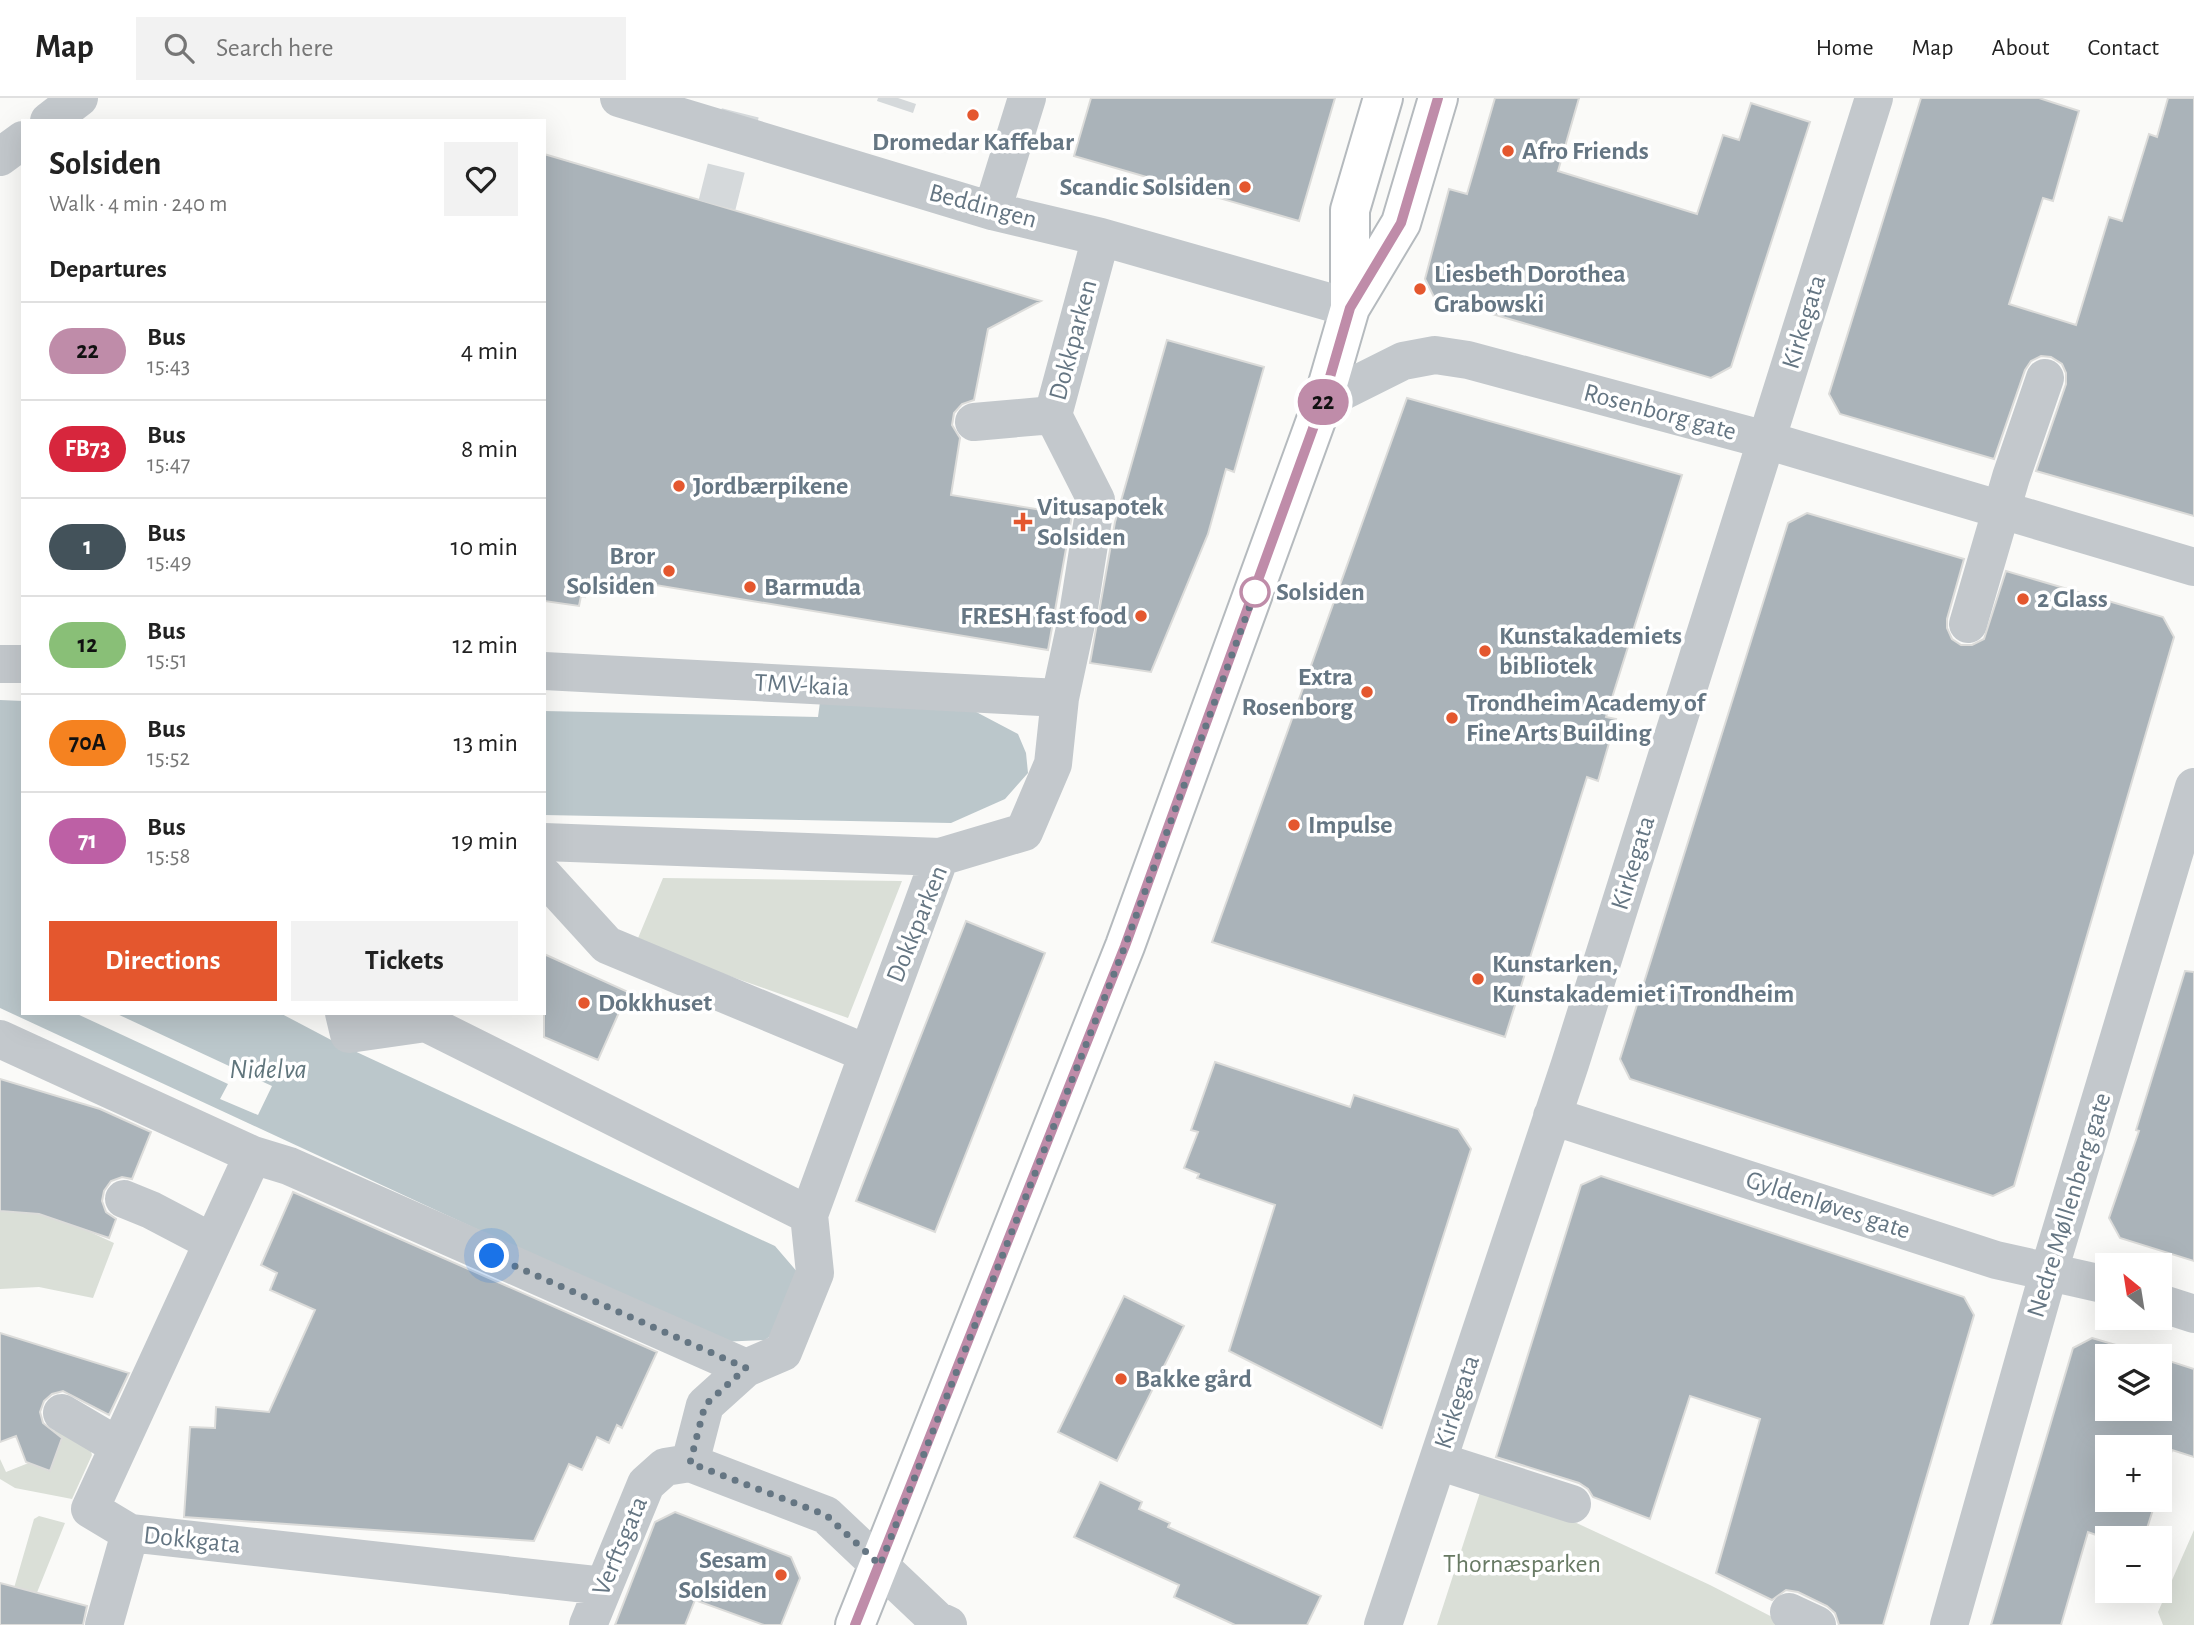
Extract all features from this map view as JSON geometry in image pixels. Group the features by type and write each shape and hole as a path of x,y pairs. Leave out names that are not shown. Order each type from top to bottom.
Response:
{"main road":[{"path":"1350,308 1350,210 1383,98"},
{"path":"855,1625 1125,946 1323,401 1350,308 1401,223 1438,98"}],"street":[{"path":"52,119 79,98"},
{"name":"Beddingen","path":"619,98 992,211 1101,237 1350,308"},
{"path":"992,211 1027,98"},
{"name":"Kirkegata","path":"1383,1625 1552,1116 1874,98"},
{"path":"0,158 21,142"},
{"name":"Dokkparken","path":"690,1463 705,1405 746,1368 783,1352 815,1273 808,1215 940,857 1024,832 1054,764 1060,698 1078,614 1096,500 1053,415 1101,237"},
{"name":"Rosenborg gate","path":"1323,401 1403,361 1435,355 1468,360 1766,440 2194,568"},
{"path":"1968,624 2001,510 2045,378"},
{"path":"974,422 1053,415"},
{"path":"0,664 21,664"},
{"name":"TMV-kaia","path":"546,671 1060,698"},
{"name":"Nedre Møllenberg gate","path":"1949,1625 2049,1271 2194,787"},
{"path":"546,842 940,857"},
{"path":"546,878 607,945 866,1053"},
{"path":"344,1015 349,1034 426,1023 808,1215"},
{"path":"0,1039 253,1155 289,1166 746,1368"},
{"name":"Gyldenløves gate","path":"1552,1116 1996,1260 2095,1282"},
{"name":"Dokkgata","path":"253,1155 90,1509 130,1533 604,1586"},
{"path":"124,1199 212,1242"},
{"path":"2172,1307 2194,1314"},
{"path":"62,1413 118,1446"},
{"path":"1438,1461 1572,1504"},
{"path":"690,1463 826,1515 937,1620 948,1625"},
{"name":"Verftsgata","path":"588,1625 646,1484 665,1467 690,1463"},
{"path":"104,1625 130,1533"}],"green space":[{"path":"663,878 902,881 848,1018 636,943"},
{"path":"0,1198 27,1203 114,1243 93,1298 39,1287 0,1289"},
{"path":"55,1429 90,1448 92,1455 72,1499 15,1488 0,1479 0,1459 6,1472 31,1462 44,1465"},
{"name":"Thornæsparken","path":"1484,1480 1710,1585 1788,1625 1437,1625"},
{"path":"39,1516 65,1523 36,1595 14,1588 34,1519"},
{"path":"2194,1530 2194,1625 2163,1625 2158,1612 2162,1603 2172,1603 2172,1580"}],"water":[{"name":"Nidelva","path":"0,700 21,701 21,1015 284,1015 335,1042 775,1246 799,1274 777,1331 765,1340 720,1342 0,1008"},
{"path":"820,702 961,704 1018,734 1026,753 1028,773 1005,799 951,823 546,815 546,711 818,717"}],"pier":[{"path":"79,1015 119,1015 272,1086 258,1115 220,1099 228,1084"}],"building":[{"name":"Scandic Solsiden","path":"1091,98 1335,98 1299,221 1074,156"},
{"path":"1495,98 1579,98 1558,171 1697,214 1723,135 1739,140 1751,103 1810,122 1731,367 1711,378 1434,297 1425,279 1449,189 1467,194"},
{"path":"1921,98 2039,98 2079,111 2053,201 2043,198 2009,304 2076,325 2109,217 2122,221 2149,134 2157,137 2168,98 2194,98 2194,516 2036,471 2066,384 2066,373 2062,364 2051,357 2041,356 2031,361 2025,370 1994,459 1840,414 1829,394"},
{"path":"546,155 1041,301 988,329 974,400 962,404 954,413 952,425 960,438 951,495 1072,515 1048,650 644,583 642,588 588,579 585,597 581,596 579,606 546,601"},
{"path":"1167,340 1264,367 1234,472 1226,469 1208,534 1151,672 1090,663 1115,522"},
{"name":"Trondheim Academy of Fine Arts Building","path":"1407,398 1682,475 1606,717 1616,719 1598,781 1587,777 1505,1037 1212,942"},
{"path":"1807,513 1964,559 1947,619 1947,628 1952,639 1961,645 1972,645 1984,639 2006,571 2163,617 2174,637 2014,1186 1993,1196 1630,1079 1620,1059 1788,523"},
{"path":"966,921 1045,953 935,1232 856,1201"},
{"name":"Dokkhuset","path":"546,955 628,992 598,1060 544,1037"},
{"path":"2185,971 2194,972 2194,1261 2120,1238 2109,1218 2139,1131 2136,1130"},
{"path":"1215,1062 1350,1107 1354,1095 1458,1129 1471,1149 1382,1428 1229,1351 1275,1205 1197,1178 1199,1174 1184,1168 1198,1132 1191,1130"},
{"path":"0,1079 100,1109 151,1132 132,1179 122,1177 111,1181 104,1191 102,1201 106,1212 116,1219 109,1238 39,1214 0,1211"},
{"path":"1601,1176 1964,1297 1974,1315 1883,1625 1839,1625 1835,1613 1827,1606 1798,1592 1786,1590 1772,1600 1716,1573 1760,1419 1690,1396 1650,1519 1593,1497 1588,1489 1579,1483 1496,1457 1581,1185"},
{"path":"293,1192 657,1352 622,1428 617,1425 609,1443 597,1437 582,1470 569,1464 534,1541 184,1517 190,1427 215,1428 216,1407 269,1412 315,1310 270,1290 277,1273 261,1265"},
{"name":"Bakke gård","path":"1124,1296 1184,1326 1117,1461 1058,1432"},
{"path":"0,1333 129,1373 109,1415 63,1391 52,1394 44,1401 40,1412 43,1423 62,1438 50,1471 26,1462 16,1436 0,1442"},
{"path":"2092,1338 2112,1344 2095,1344 2095,1421 2172,1421 2172,1362 2194,1369 2194,1457 2172,1450 2172,1435 2095,1435 2095,1512 2152,1512 2148,1526 2095,1526 2095,1535 2088,1532 2061,1625 1991,1625 2073,1348"},
{"path":"1100,1482 1142,1502 1139,1509 1170,1523 1168,1527 1321,1596 1307,1625 1235,1625 1174,1597 1179,1585 1074,1537"},
{"path":"675,1512 791,1557 800,1578 781,1625 764,1625 695,1600 685,1625 615,1625 655,1522"},
{"path":"0,1583 87,1606 83,1625 0,1625"}],"tunnel":[{"path":"717,205 744,98"},
{"path":"895,107 898,98"}],"bus line":[{"name":"22","path":"855,1625 1093,1031 1178,807 1323,401 1350,308 1401,223 1438,98"}],"place":[{"name":"Dromedar Kaffebar","path":"973,115"},
{"name":"Afro Friends","path":"1508,151"},
{"name":"Scandic Solsiden","path":"1245,187"},
{"name":"Liesbeth Dorothea Grabowski","path":"1420,289"},
{"name":"Jordbærpikene","path":"679,486"},
{"name":"Vitusapotek Solsiden","path":"1023,522"},
{"name":"Bror Solsiden","path":"669,571"},
{"name":"Barmuda","path":"750,587"},
{"name":"Solsiden","path":"1255,592"},
{"name":"2 Glass","path":"2023,599"},
{"name":"FRESH fast food","path":"1141,616"},
{"name":"Kunstakademiets bibliotek","path":"1485,651"},
{"name":"Extra Rosenborg","path":"1367,692"},
{"name":"Trondheim Academy of Fine Arts Building","path":"1452,718"},
{"name":"Impulse","path":"1294,825"},
{"name":"Kunstarken, Kunstakademiet i Trondheim","path":"1478,979"},
{"name":"Dokkhuset","path":"584,1003"},
{"name":"Bakke gård","path":"1121,1379"},
{"name":"Sesam Solsiden","path":"781,1575"}],"route":[{"path":"492,1256 746,1368 705,1405 690,1463 826,1515 880,1565 1093,1031 1255,592"}]}
